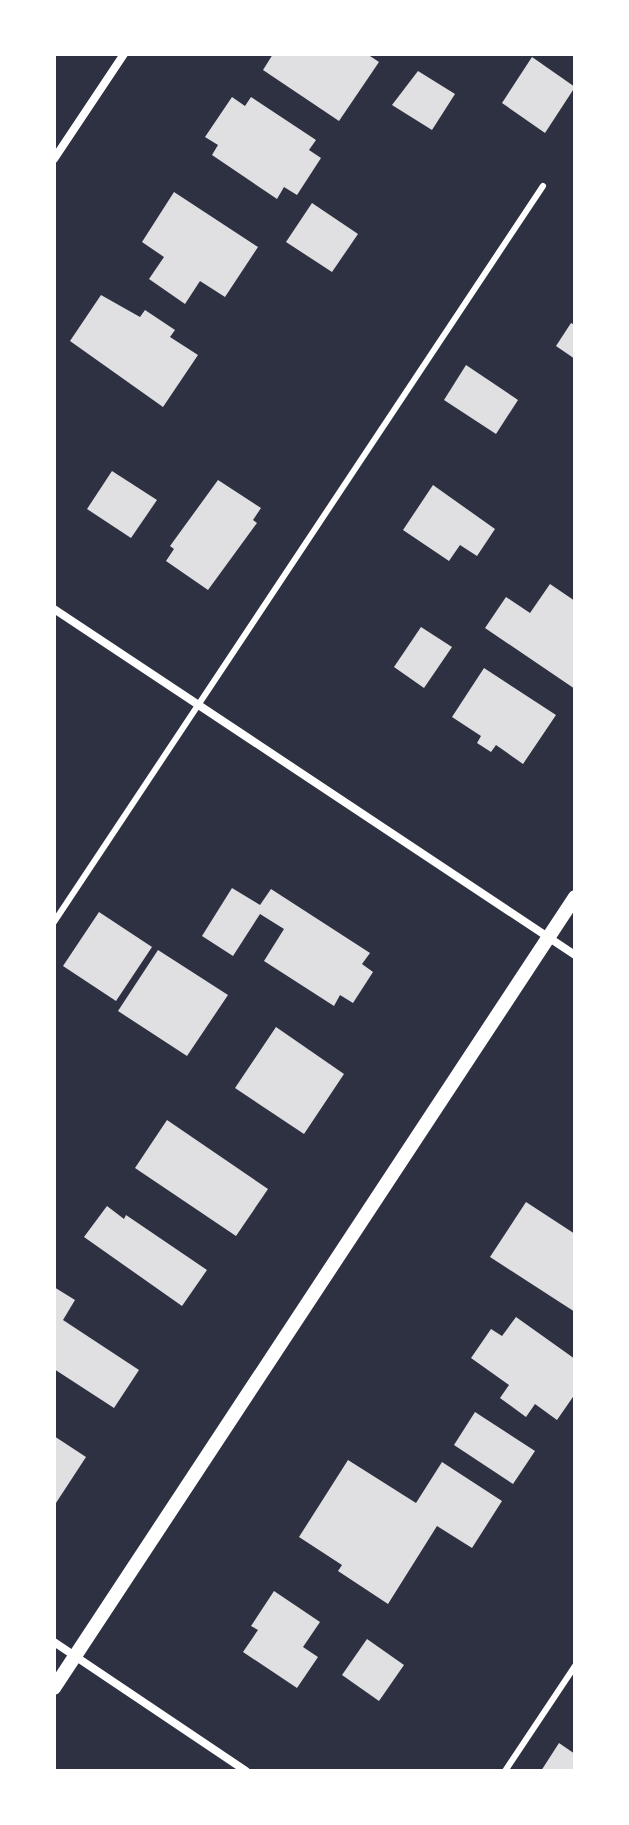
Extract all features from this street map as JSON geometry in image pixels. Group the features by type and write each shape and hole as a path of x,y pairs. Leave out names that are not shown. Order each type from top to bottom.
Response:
{"street":[{"path":"54,159 124,54"},
{"path":"54,609 575,955"},
{"path":"54,1688 575,897"},
{"path":"54,1642 246,1771"}],"lane":[{"path":"54,922 543,186"},
{"path":"505,1771 575,1666"}],"building":[{"path":"273,54 367,54 379,62 339,121 263,70"},
{"path":"532,57 575,87 545,133 502,103"},
{"path":"418,71 455,94 432,130 392,105"},
{"path":"232,97 245,106 251,97 316,140 309,150 321,158 297,195 284,187 277,199 212,155 218,145 205,137"},
{"path":"174,192 258,247 225,297 200,281 185,304 149,279 164,257 142,242"},
{"path":"312,203 358,234 332,272 286,242"},
{"path":"101,295 140,317 145,310 175,330 170,337 198,355 163,407 70,341"},
{"path":"571,323 575,325 575,359 556,346"},
{"path":"466,365 518,400 496,434 444,400"},
{"path":"112,471 157,500 131,538 87,509"},
{"path":"218,480 261,508 253,520 257,523 208,590 166,561 174,549 170,546"},
{"path":"433,485 495,529 477,556 460,545 449,561 403,530"},
{"path":"550,584 575,601 575,689 485,628 506,597 530,613"},
{"path":"421,627 452,647 424,688 394,667"},
{"path":"484,668 556,715 523,764 496,745 491,752 477,743 481,736 452,717"},
{"path":"232,888 260,905 271,889 370,953 362,964 373,972 353,1003 340,995 334,1006 264,961 284,929 260,914 233,956 202,936"},
{"path":"99,912 152,947 116,1001 63,966"},
{"path":"158,950 228,995 187,1056 118,1011"},
{"path":"276,1027 344,1074 304,1134 235,1088"},
{"path":"167,1120 268,1189 236,1236 135,1168"},
{"path":"526,1202 575,1234 575,1312 490,1257"},
{"path":"107,1206 124,1219 126,1215 207,1270 182,1306 84,1237"},
{"path":"54,1287 75,1300 63,1320 139,1370 114,1408 54,1369"},
{"path":"516,1317 575,1359 575,1394 557,1420 535,1404 526,1417 500,1398 509,1385 471,1358 491,1329 502,1336"},
{"path":"475,1412 535,1451 513,1484 454,1445"},
{"path":"54,1436 86,1457 54,1506"},
{"path":"348,1460 416,1503 442,1462 502,1501 472,1548 437,1526 388,1604 338,1571 342,1565 299,1537"},
{"path":"274,1591 320,1622 303,1647 318,1657 297,1688 243,1652 258,1630 251,1626"},
{"path":"367,1639 404,1665 379,1701 342,1675"},
{"path":"559,1743 575,1754 575,1771 541,1771"}]}
